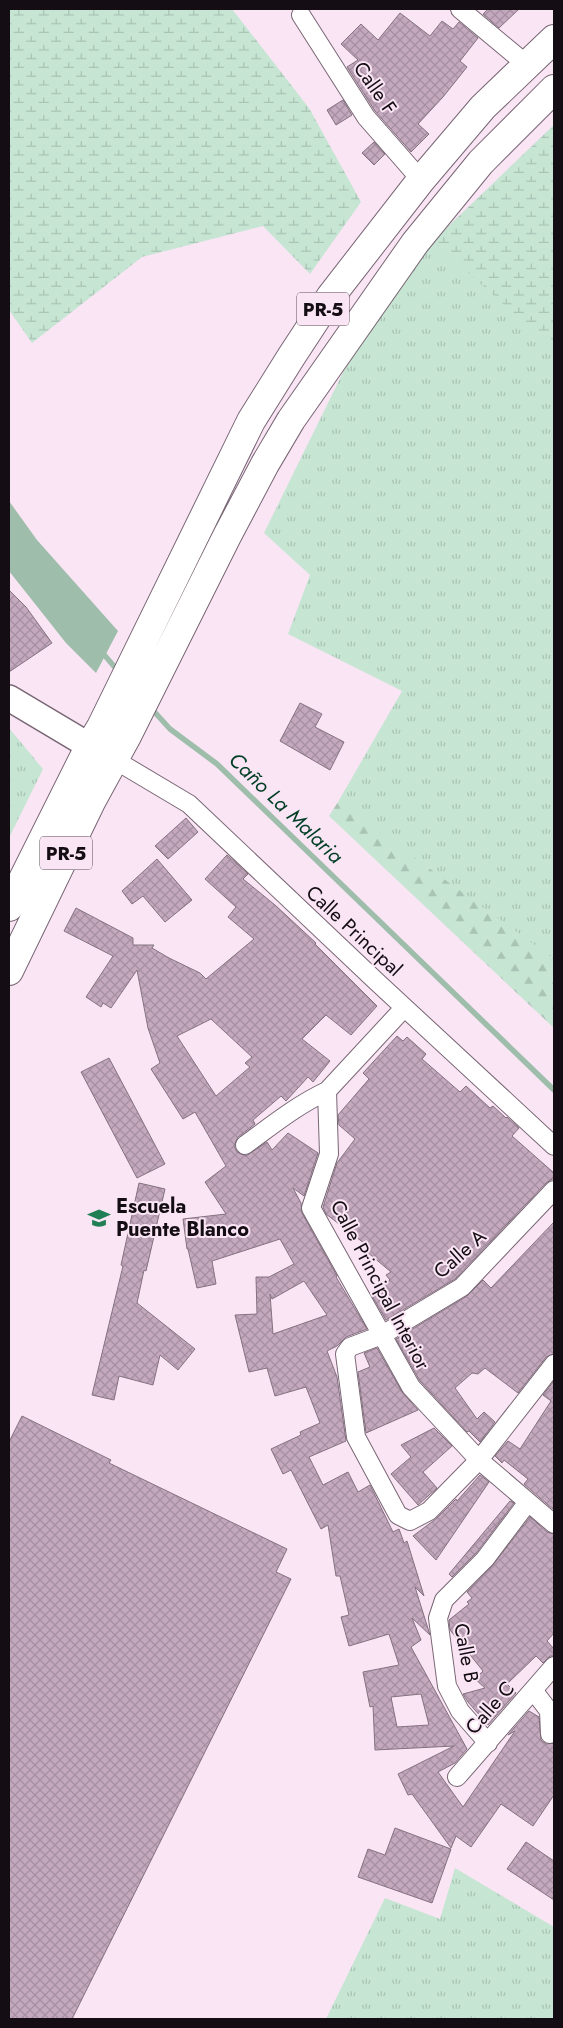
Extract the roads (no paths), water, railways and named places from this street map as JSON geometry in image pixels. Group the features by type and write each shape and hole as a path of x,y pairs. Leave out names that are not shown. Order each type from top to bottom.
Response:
{"main road":[{"name":"PR-5","path":"9,907 251,421 331,296 422,180 483,107 554,39"},
{"name":"PR-5","path":"9,971 92,800 127,736 265,464 291,420 369,306 415,243 481,162 554,89"}],"street":[{"path":"460,9 526,64"},
{"name":"Calle F","path":"301,15 366,117 422,180"},
{"path":"9,698 95,737 114,760"},
{"name":"Calle Principal","path":"114,760 189,804 404,1008 554,1146"},
{"path":"245,1145 296,1108 326,1091 404,1008"},
{"name":"Calle Principal Interior","path":"326,1091 329,1154 312,1208 411,1387 479,1460 554,1524"},
{"name":"Calle A","path":"479,1460 430,1511 410,1521 398,1515 356,1437 345,1354 350,1347 382,1335 462,1287 554,1190"},
{"path":"479,1460 554,1364"},
{"name":"Calle B","path":"488,1743 460,1711 447,1686 438,1618 444,1600 485,1559 528,1502"},
{"name":"Calle C","path":"457,1777 554,1666"},
{"path":"533,1690 549,1711 550,1734"}],"waterway":[{"name":"Caño La Malaria","path":"100,650 119,672"},
{"name":"Caño La Malaria","path":"150,707 170,729 217,764 554,1090"}],"place":[{"name":"Escuela Puente Blanco","path":"99,1218"}]}
